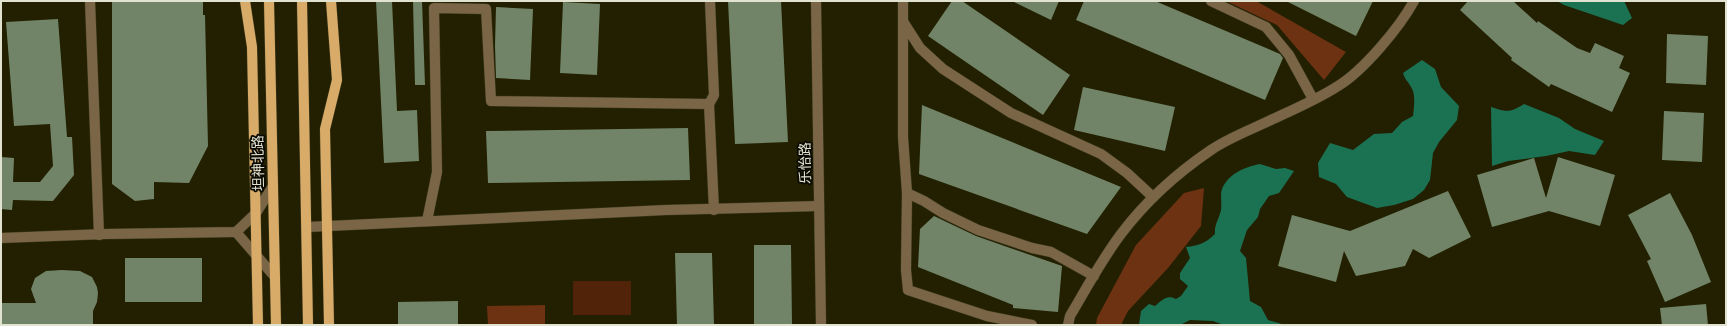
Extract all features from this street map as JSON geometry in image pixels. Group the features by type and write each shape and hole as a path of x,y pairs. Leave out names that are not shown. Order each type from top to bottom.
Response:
{"main road":[{"path":"245,1 252,47 258,325"},
{"name":"坦神北路","path":"270,1 276,325"},
{"path":"302,1 308,325"},
{"path":"328,325 325,130 337,80 331,1"}],"street":[{"path":"90,1 99,235"},
{"path":"432,3 455,1"},
{"path":"710,1 714,95 709,104 714,210"},
{"name":"乐怡路","path":"816,1 821,325"},
{"path":"903,1 903,137 907,193 906,270 908,290 987,316 1032,325"},
{"path":"1211,1 1266,27 1289,55 1313,99"},
{"path":"1068,325 1070,316 1121,234 1153,197 1186,168 1212,149 1339,86 1386,41 1407,14 1414,1"},
{"path":"427,221 436,175 433,166 432,3"},
{"path":"432,3 486,9 491,101 709,104"},
{"path":"904,23 920,48 943,69 1011,113 1101,154 1127,172 1153,197"},
{"path":"1,238 236,232 256,213 273,186"},
{"path":"907,193 978,230 1032,248 1051,252 1094,276"},
{"path":"307,227 666,210 714,210 820,206"},
{"path":"236,232 275,277"}],"shaded area":[{"path":"1226,1 1256,1 1346,52 1324,80 1277,25"},
{"path":"1557,1 1624,1 1632,18 1623,25 1564,5"},
{"path":"1422,60 1435,69 1441,87 1459,106 1457,120 1439,142 1433,153 1430,180 1424,190 1413,199 1394,205 1377,208 1347,197 1336,184 1319,177 1318,163 1330,143 1353,150 1374,134 1392,133 1402,122 1413,116 1414,93 1403,73"},
{"path":"1524,104 1559,118 1575,129 1604,141 1595,155 1569,151 1546,156 1508,161 1492,166 1491,107 1508,111"},
{"path":"1260,164 1276,169 1285,168 1294,171 1279,193 1269,196 1260,209 1258,217 1247,230 1240,251 1246,258 1250,301 1261,307 1268,320 1285,325 1224,325 1213,321 1190,320 1180,325 1139,325 1141,311 1149,304 1155,306 1167,297 1176,299 1181,296 1188,286 1180,279 1180,273 1190,258 1186,247 1202,244 1215,234 1216,225 1221,210 1221,191 1225,183 1238,172"},
{"path":"1204,188 1201,226 1168,268 1128,311 1121,325 1096,325 1097,318 1136,245 1184,193"},
{"path":"573,281 631,281 631,315 573,315"},
{"path":"545,305 545,325 488,325 487,306"}],"building":[{"path":"112,1 203,1 203,15 205,15 208,146 189,183 154,182 154,199 135,201 112,184"},
{"path":"376,1 392,1 397,111 417,110 419,161 384,163"},
{"path":"413,1 422,1 425,85 415,85"},
{"path":"728,1 781,1 788,142 735,144"},
{"path":"952,1 962,1 1070,75 1043,115 928,36"},
{"path":"1012,1 1059,1 1051,20"},
{"path":"1084,1 1155,1 1280,54 1283,58 1265,100 1076,20"},
{"path":"1286,1 1373,1 1356,36"},
{"path":"1468,1 1513,1 1537,23 1538,21 1577,48 1590,53 1595,43 1624,56 1619,68 1630,73 1612,112 1551,84 1549,87 1511,60 1512,58 1460,10"},
{"path":"563,2 600,4 597,75 560,73"},
{"path":"496,7 533,9 530,80 496,78"},
{"path":"58,19 67,137 72,137 74,175 53,201 13,200 12,210 1,209 1,157 14,158 13,182 40,182 53,166 50,124 14,126 6,22"},
{"path":"1667,34 1708,36 1706,85 1666,83"},
{"path":"1083,87 1175,107 1165,151 1074,130"},
{"path":"922,105 1121,187 1087,234 919,174"},
{"path":"1664,111 1704,113 1702,162 1662,160"},
{"path":"688,128 690,180 488,183 486,131"},
{"path":"1558,157 1615,175 1600,226 1549,211 1492,227 1477,175 1534,158 1546,198"},
{"path":"1448,191 1471,237 1429,258 1413,249 1405,266 1356,276 1344,251 1336,282 1278,266 1292,215 1350,231"},
{"path":"1670,193 1692,235 1711,282 1665,302 1647,261 1651,259 1628,215"},
{"path":"934,216 976,236 1062,266 1058,312 1013,308 1013,305 918,267 920,229"},
{"path":"754,245 791,245 792,325 754,325"},
{"path":"675,253 712,253 714,325 677,325"},
{"path":"125,258 202,258 202,302 125,302"},
{"path":"46,271 80,271 92,277 98,293 97,302 93,311 93,325 1,325 1,303 36,303 31,289 35,278"},
{"path":"458,301 458,325 398,325 398,302"},
{"path":"1706,304 1708,325 1662,325 1660,308"}]}
